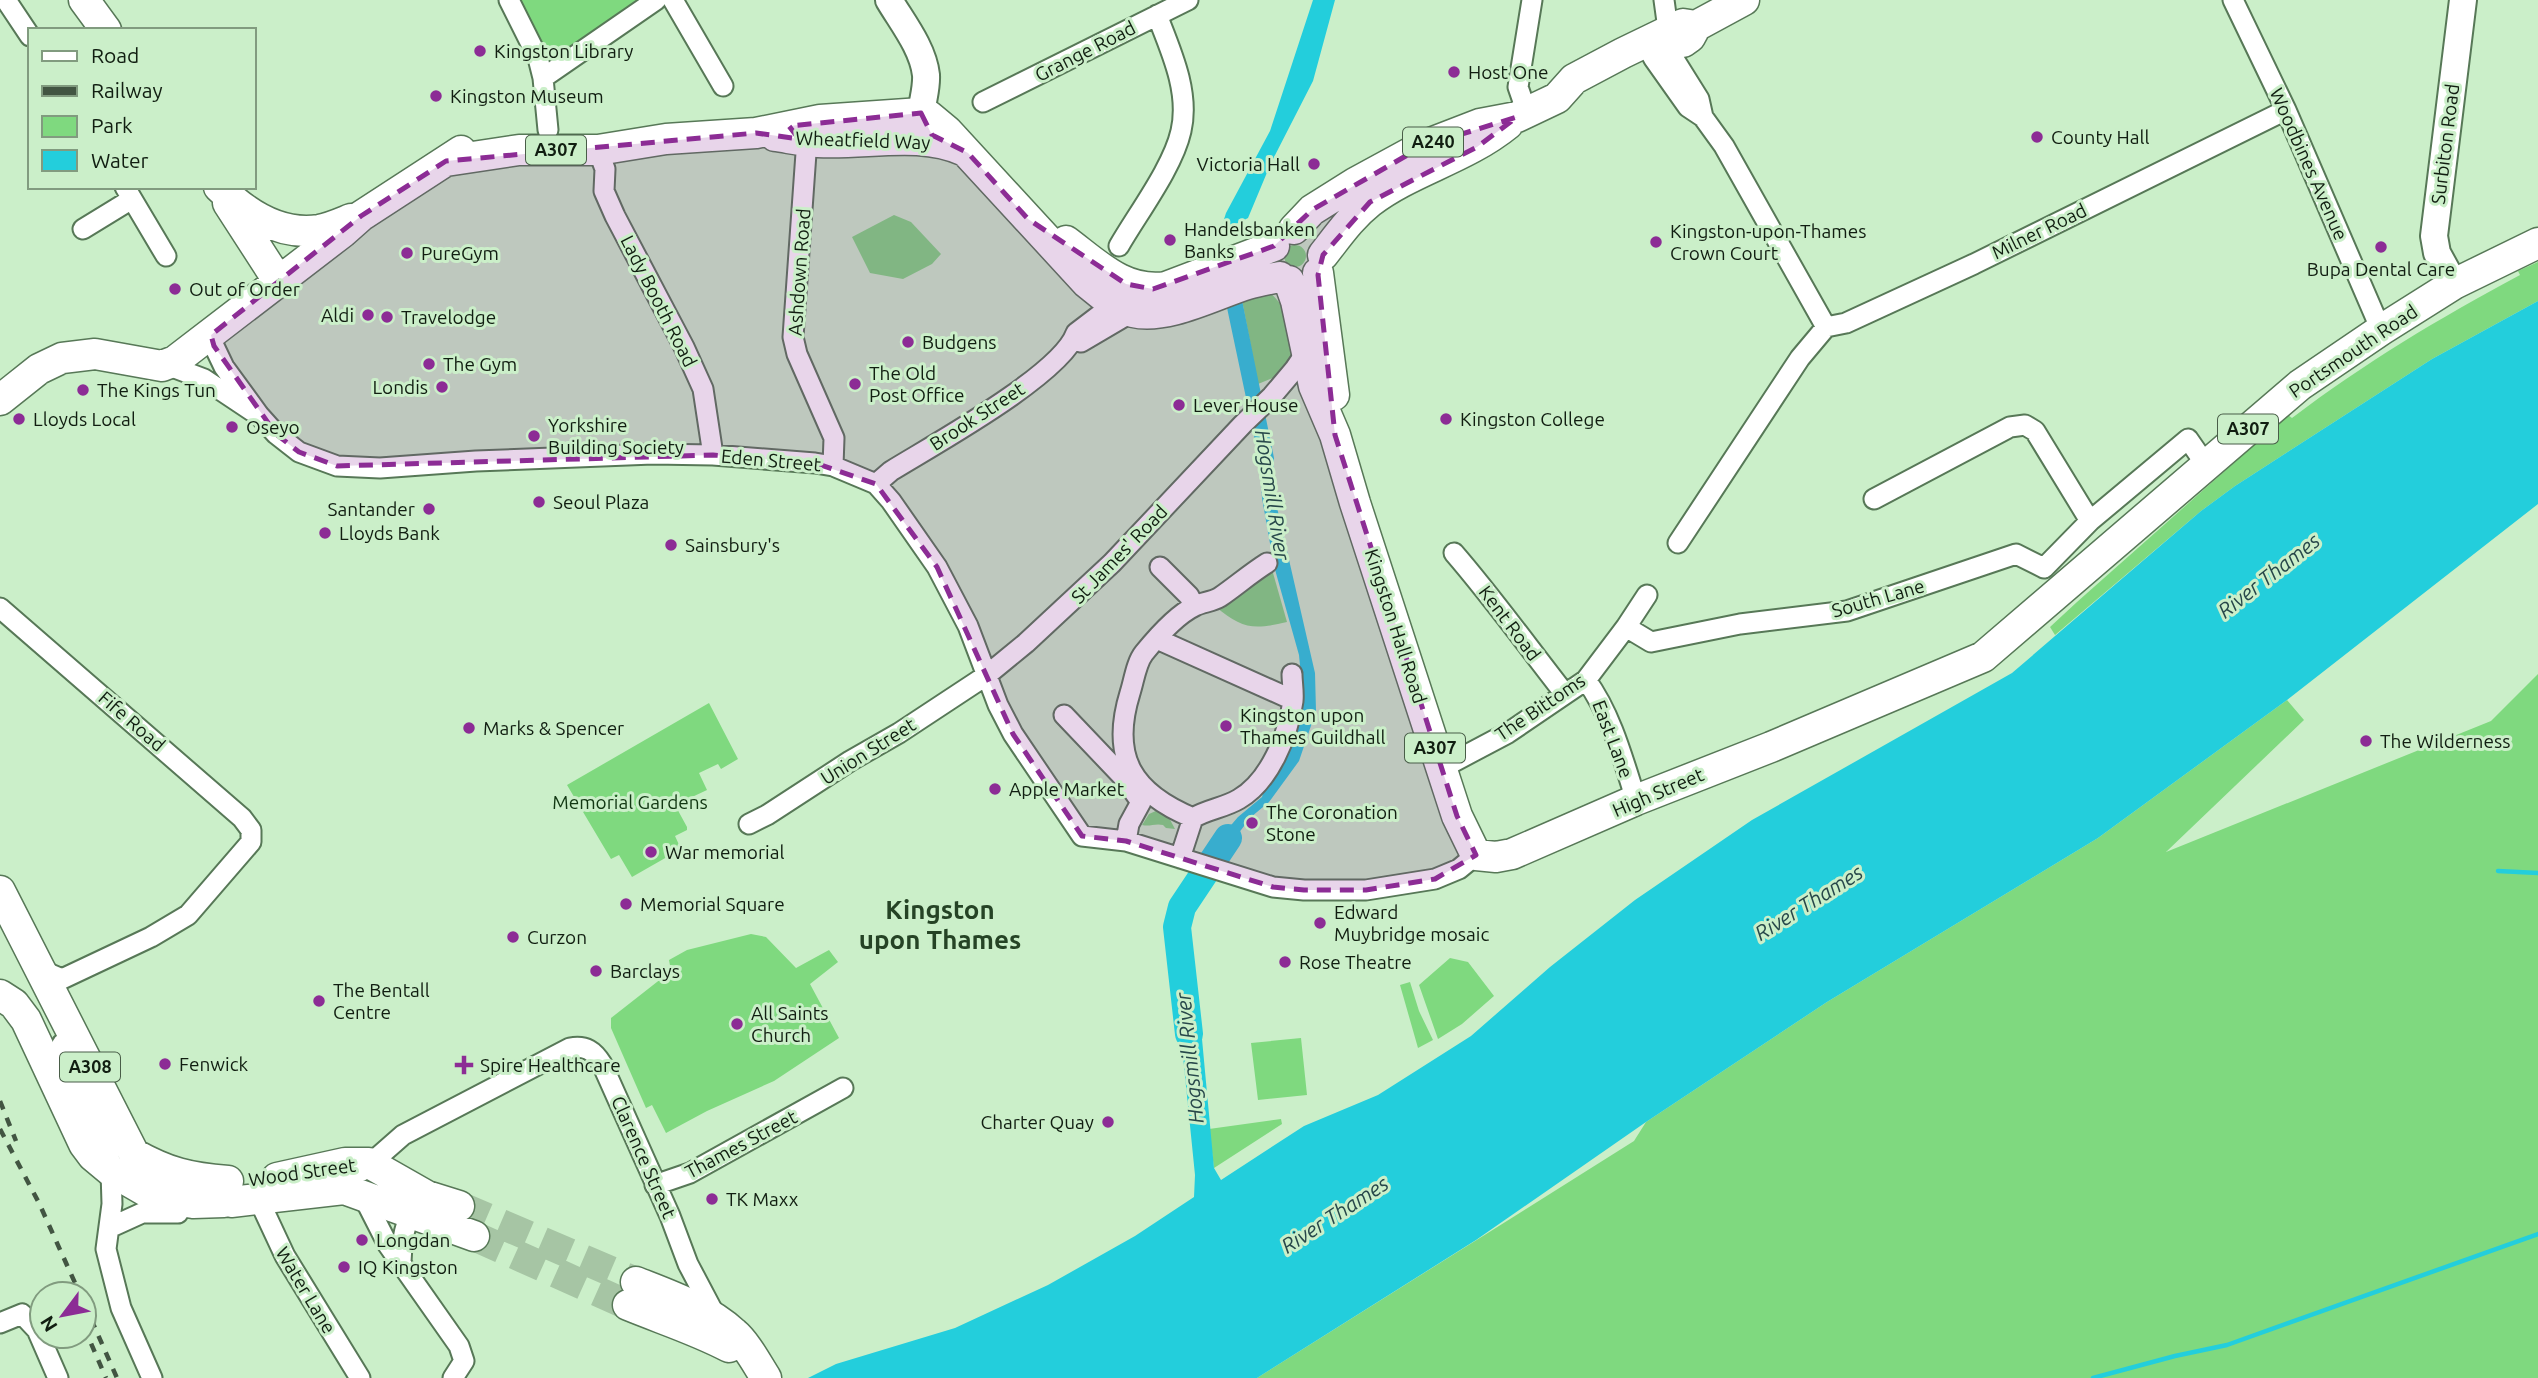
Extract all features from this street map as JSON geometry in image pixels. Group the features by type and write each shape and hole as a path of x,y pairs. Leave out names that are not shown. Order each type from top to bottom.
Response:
{"main road":[{"path":"84,0 105,28"},
{"path":"889,0 922,60 926,73 926,90 921,113"},
{"name":"A240","path":"1321,264 1349,221 1370,202 1394,187 1477,146 1522,115 1557,98 1582,96 1667,42 1744,0"},
{"name":"Surbiton Road","path":"2454,284 2437,253 2434,236 2463,0"},
{"name":"Wheatfield Way","path":"803,140 820,120 921,113 936,121 955,147 1028,219 1087,283 1128,301"},
{"name":"A240","path":"1284,238 1312,210 1423,146 1480,124 1522,115"},
{"name":"Wheatfield Way","path":"167,365 211,335 360,216 481,139 504,133 548,130 615,131 666,139"},
{"name":"Wheatfield Way","path":"446,161 519,150 598,150 666,139 756,133 803,140 915,140 955,147"},
{"name":"A307","path":"220,189 279,282"},
{"name":"Wheatfield Way","path":"221,189 256,218 296,230 319,230 360,216"},
{"path":"1307,233 1315,239 1321,264 1303,283 1285,279 1250,283 1164,312 1146,314 1128,301 1284,238 1307,233"},
{"path":"1284,238 1271,258 1272,266 1285,279"},
{"name":"Portsmouth Road","path":"2050,580 2206,465 2300,385 2454,284 2538,243"},
{"name":"Kingston Hall Road","path":"1321,264 1335,436"},
{"name":"Kingston Hall Road","path":"1285,279 1296,301 1314,386 1335,436 1457,816 1476,855"},
{"path":"0,400 38,369 62,358 95,354 167,365"},
{"name":"High Street","path":"1476,855 1496,857 1512,854 1980,658 2050,580"},
{"name":"Wood Street","path":"0,891 134,1154 236,1200"},
{"name":"A308","path":"0,995 14,1004 36,1037 84,1143 93,1156 111,1171"},
{"name":"Wood Street","path":"236,1200 270,1180 345,1163 369,1163"},
{"name":"A308","path":"369,1163 419,1204 474,1236"},
{"name":"Wood Street","path":"111,1171 156,1197 193,1203 347,1191"},
{"name":"A308","path":"347,1191 419,1204 459,1206"},
{"path":"719,1332 674,1324 632,1293 681,1300 719,1332 760,1370"}],"street":[{"path":"6,0 28,33"},
{"path":"509,0 538,58 543,78 548,130"},
{"path":"543,78 656,0"},
{"path":"673,0 723,86"},
{"name":"Grange Road","path":"983,102 1188,0"},
{"path":"1522,115 1518,87 1532,0"},
{"path":"1664,0 1667,42 1699,99 1703,117 1724,145 1826,327 1800,358 1678,542"},
{"name":"Woodbines Avenue","path":"2233,0 2286,110 2381,330"},
{"path":"1119,246 1172,157 1181,130 1182,96 1175,60 1157,15"},
{"name":"Milner Road","path":"1826,327 1846,323 1974,264 2286,110"},
{"name":"Ashdown Road","path":"803,140 793,337 797,354 834,438 833,466"},
{"name":"Lady Booth Road","path":"598,150 605,169 604,191 617,222 684,346 703,389 713,455"},
{"path":"83,229 128,193 166,256"},
{"name":"Brook Street","path":"876,484 891,471 1030,382 1073,342 1083,342 1128,301"},
{"path":"211,335 224,367 259,415"},
{"name":"St James' Road","path":"987,675 1063,611 1112,563 1271,397 1307,351"},
{"path":"167,365 204,379 259,415"},
{"path":"1271,397 1314,386"},
{"name":"Eden Street","path":"259,415 276,434 299,452 337,466 380,468 653,454 713,455 784,459 833,466 876,484 937,567 968,626 998,705 1013,734 1082,836 1126,841"},
{"path":"1874,499 2010,427 2025,425 2035,431 2090,522"},
{"path":"2050,580 2090,522 2188,439 2206,465"},
{"name":"Kent Road","path":"1454,553 1565,694"},
{"name":"South Lane","path":"1626,627 1651,642 1740,624 1847,611 2016,554 2050,580"},
{"path":"1194,818 1154,799 1135,777 1123,751 1122,724 1128,700 1141,656 1157,639 1194,606 1216,599 1267,563"},
{"path":"1160,566 1189,596 1194,606"},
{"name":"The Bittoms","path":"1442,768 1508,733 1586,680 1647,595"},
{"name":"Fife Road","path":"0,608 242,818 251,830 251,842 188,915 165,930 62,979 41,970"},
{"path":"1157,639 1293,700"},
{"path":"1186,859 1194,818 1205,811 1219,809 1239,799 1257,784 1270,765 1287,728 1293,700 1292,674"},
{"name":"Union Street","path":"749,824 892,737 987,675"},
{"name":"East Lane","path":"1586,680 1597,695 1611,728 1636,800"},
{"path":"1064,715 1124,778 1141,802 1129,824 1126,841 1284,889 1366,890 1435,879 1459,869 1476,855"},
{"path":"0,915 103,1130 111,1171 106,1249 121,1308 152,1378"},
{"name":"Wood Street","path":"347,1191 369,1163 403,1135 570,1048 580,1046 594,1052"},
{"name":"Clarence Street","path":"594,1052 602,1064 670,1216 719,1332"},
{"name":"Thames Street","path":"655,1185 682,1177 843,1088"},
{"path":"347,1191 401,1262 430,1308 459,1346 464,1361 453,1378"},
{"path":"109,1228 135,1215 153,1211 236,1200"},
{"name":"Water Lane","path":"236,1200 285,1256 360,1378"},
{"path":"401,1262 401,1246 419,1204"},
{"path":"681,1300 688,1264"},
{"path":"0,1322 22,1314 37,1330 58,1378"}],"highlighted area":[{"path":"921,113 932,135 968,153 1028,219 1126,284 1153,289 1274,246 1312,210 1423,146 1517,117 1477,147 1370,202 1323,255 1318,275 1335,435 1457,816 1476,855 1435,879 1366,890 1304,890 1273,887 1126,841 1082,836 1013,734 937,567 876,484 815,463 713,455 337,466 299,452 276,434 214,346 211,335 361,216 446,161 756,133 799,139 789,126"}],"green space":[{"path":"518,0 638,0 575,52 558,55 546,54"},
{"path":"894,215 911,222 941,254 932,264 903,279 870,273 852,237"},
{"path":"1295,245 1303,248 1306,256 1303,264 1295,267 1287,264 1284,256 1287,248"},
{"path":"2538,262 2538,301 2432,359 2235,486 2201,511 2055,635 2050,627 2288,415 2292,418 2403,342 2520,275 2518,271"},
{"path":"1267,291 1275,297 1284,312 1294,357 1275,377 1258,384 1242,300"},
{"path":"1271,566 1287,622 1248,626 1215,606"},
{"path":"2538,674 2538,1378 1257,1378 1634,1141 1646,1122 1827,1002 2098,838 2287,700 2304,720 2166,852 2491,721"},
{"name":"Memorial Gardens","path":"709,703 738,759 721,769 718,764 699,773 707,790 675,805 687,827 687,830 675,836 681,849 632,877 619,855 611,859 567,785"},
{"path":"1158,810 1167,814 1175,829 1163,825 1142,825 1149,814"},
{"path":"751,934 766,937 796,968 829,950 838,962 810,984 839,1038 774,1081 666,1133 652,1105 646,1108 611,1028 611,1018 671,971 669,960 687,950"},
{"path":"1450,958 1468,962 1494,996 1462,1024 1438,1039 1419,985"},
{"path":"1410,982 1419,1011 1433,1040 1418,1048 1400,985"},
{"path":"1301,1038 1307,1095 1258,1100 1251,1043"},
{"path":"1281,1119 1282,1124 1214,1168 1209,1129"}],"water":[{"path":"1313,0 1335,0 1313,81 1271,163 1248,218 1220,232 1226,213 1270,131"},
{"path":"1242,300 1274,458 1273,490 1315,673 1316,711 1299,761 1269,802 1251,817 1228,847 1215,844 1238,817 1262,797 1265,786 1296,736 1303,697 1299,655 1274,566 1262,498 1260,464 1226,303"},
{"name":"River Thames","path":"2538,301 2538,504 2287,700 2098,838 1827,1002 1646,1122 1476,1240 1257,1378 808,1378 836,1364 955,1328 1048,1285 1135,1236 1194,1197 1195,1175 1177,997 1198,996 1214,1168 1221,1180 1304,1126 1378,1095 1471,1036 1550,967 1635,900 1752,820 2012,673 2201,511 2235,486 2432,359"},
{"path":"1188,877 1202,882 1186,922 1194,976 1174,977 1169,922 1171,907"}],"waterway":[{"name":"Hogsmill River","path":"1189,1034 1177,927 1182,907 1228,838"},
{"path":"2498,871 2538,873"},
{"path":"2093,1378 2227,1345 2538,1234"}],"tunnel":[{"path":"459,1206 636,1282"},
{"path":"474,1236 628,1305"}],"railway":[{"path":"0,1101 16,1141"},
{"path":"0,1129 39,1203 74,1280"},
{"path":"98,1335 117,1378"},
{"path":"94,1350 106,1378"}],"place":[{"name":"Kingston Library","path":"480,51"},
{"name":"Host One","path":"1454,72"},
{"name":"Kingston Museum","path":"436,96"},
{"name":"County Hall","path":"2037,137"},
{"name":"Victoria Hall","path":"1314,164"},
{"name":"Handelsbanken Banks","path":"1170,240"},
{"name":"Kingston-upon-Thames Crown Court","path":"1656,242"},
{"name":"Bupa Dental Care","path":"2381,247"},
{"name":"PureGym","path":"407,253"},
{"name":"Out of Order","path":"175,289"},
{"name":"Aldi","path":"368,315"},
{"name":"Travelodge","path":"387,317"},
{"name":"Budgens","path":"908,342"},
{"name":"The Gym","path":"429,364"},
{"name":"The Old Post Office","path":"855,384"},
{"name":"Londis","path":"442,387"},
{"name":"The Kings Tun","path":"83,390"},
{"name":"Lever House","path":"1179,405"},
{"name":"Lloyds Local","path":"19,419"},
{"name":"Kingston College","path":"1446,419"},
{"name":"Oseyo","path":"232,427"},
{"name":"Yorkshire Building Society","path":"534,436"},
{"name":"Seoul Plaza","path":"539,502"},
{"name":"Santander","path":"429,509"},
{"name":"Lloyds Bank","path":"325,533"},
{"name":"Sainsbury's","path":"671,545"},
{"name":"Kingston upon Thames Guildhall","path":"1226,726"},
{"name":"Marks & Spencer","path":"469,728"},
{"name":"The Wilderness","path":"2366,741"},
{"name":"Apple Market","path":"995,789"},
{"name":"The Coronation Stone","path":"1252,823"},
{"name":"War memorial","path":"651,852"},
{"name":"Memorial Square","path":"626,904"},
{"name":"Edward Muybridge mosaic","path":"1320,923"},
{"name":"Curzon","path":"513,937"},
{"name":"Rose Theatre","path":"1285,962"},
{"name":"Barclays","path":"596,971"},
{"name":"The Bentall Centre","path":"319,1001"},
{"name":"All Saints Church","path":"737,1024"},
{"name":"Fenwick","path":"165,1064"},
{"name":"Spire Healthcare","path":"464,1065"},
{"name":"Charter Quay","path":"1108,1122"},
{"name":"TK Maxx","path":"712,1199"},
{"name":"Longdan","path":"362,1240"},
{"name":"IQ Kingston","path":"344,1267"}],"district":[{"name":"Kingston upon Thames","path":"940,925"}]}
